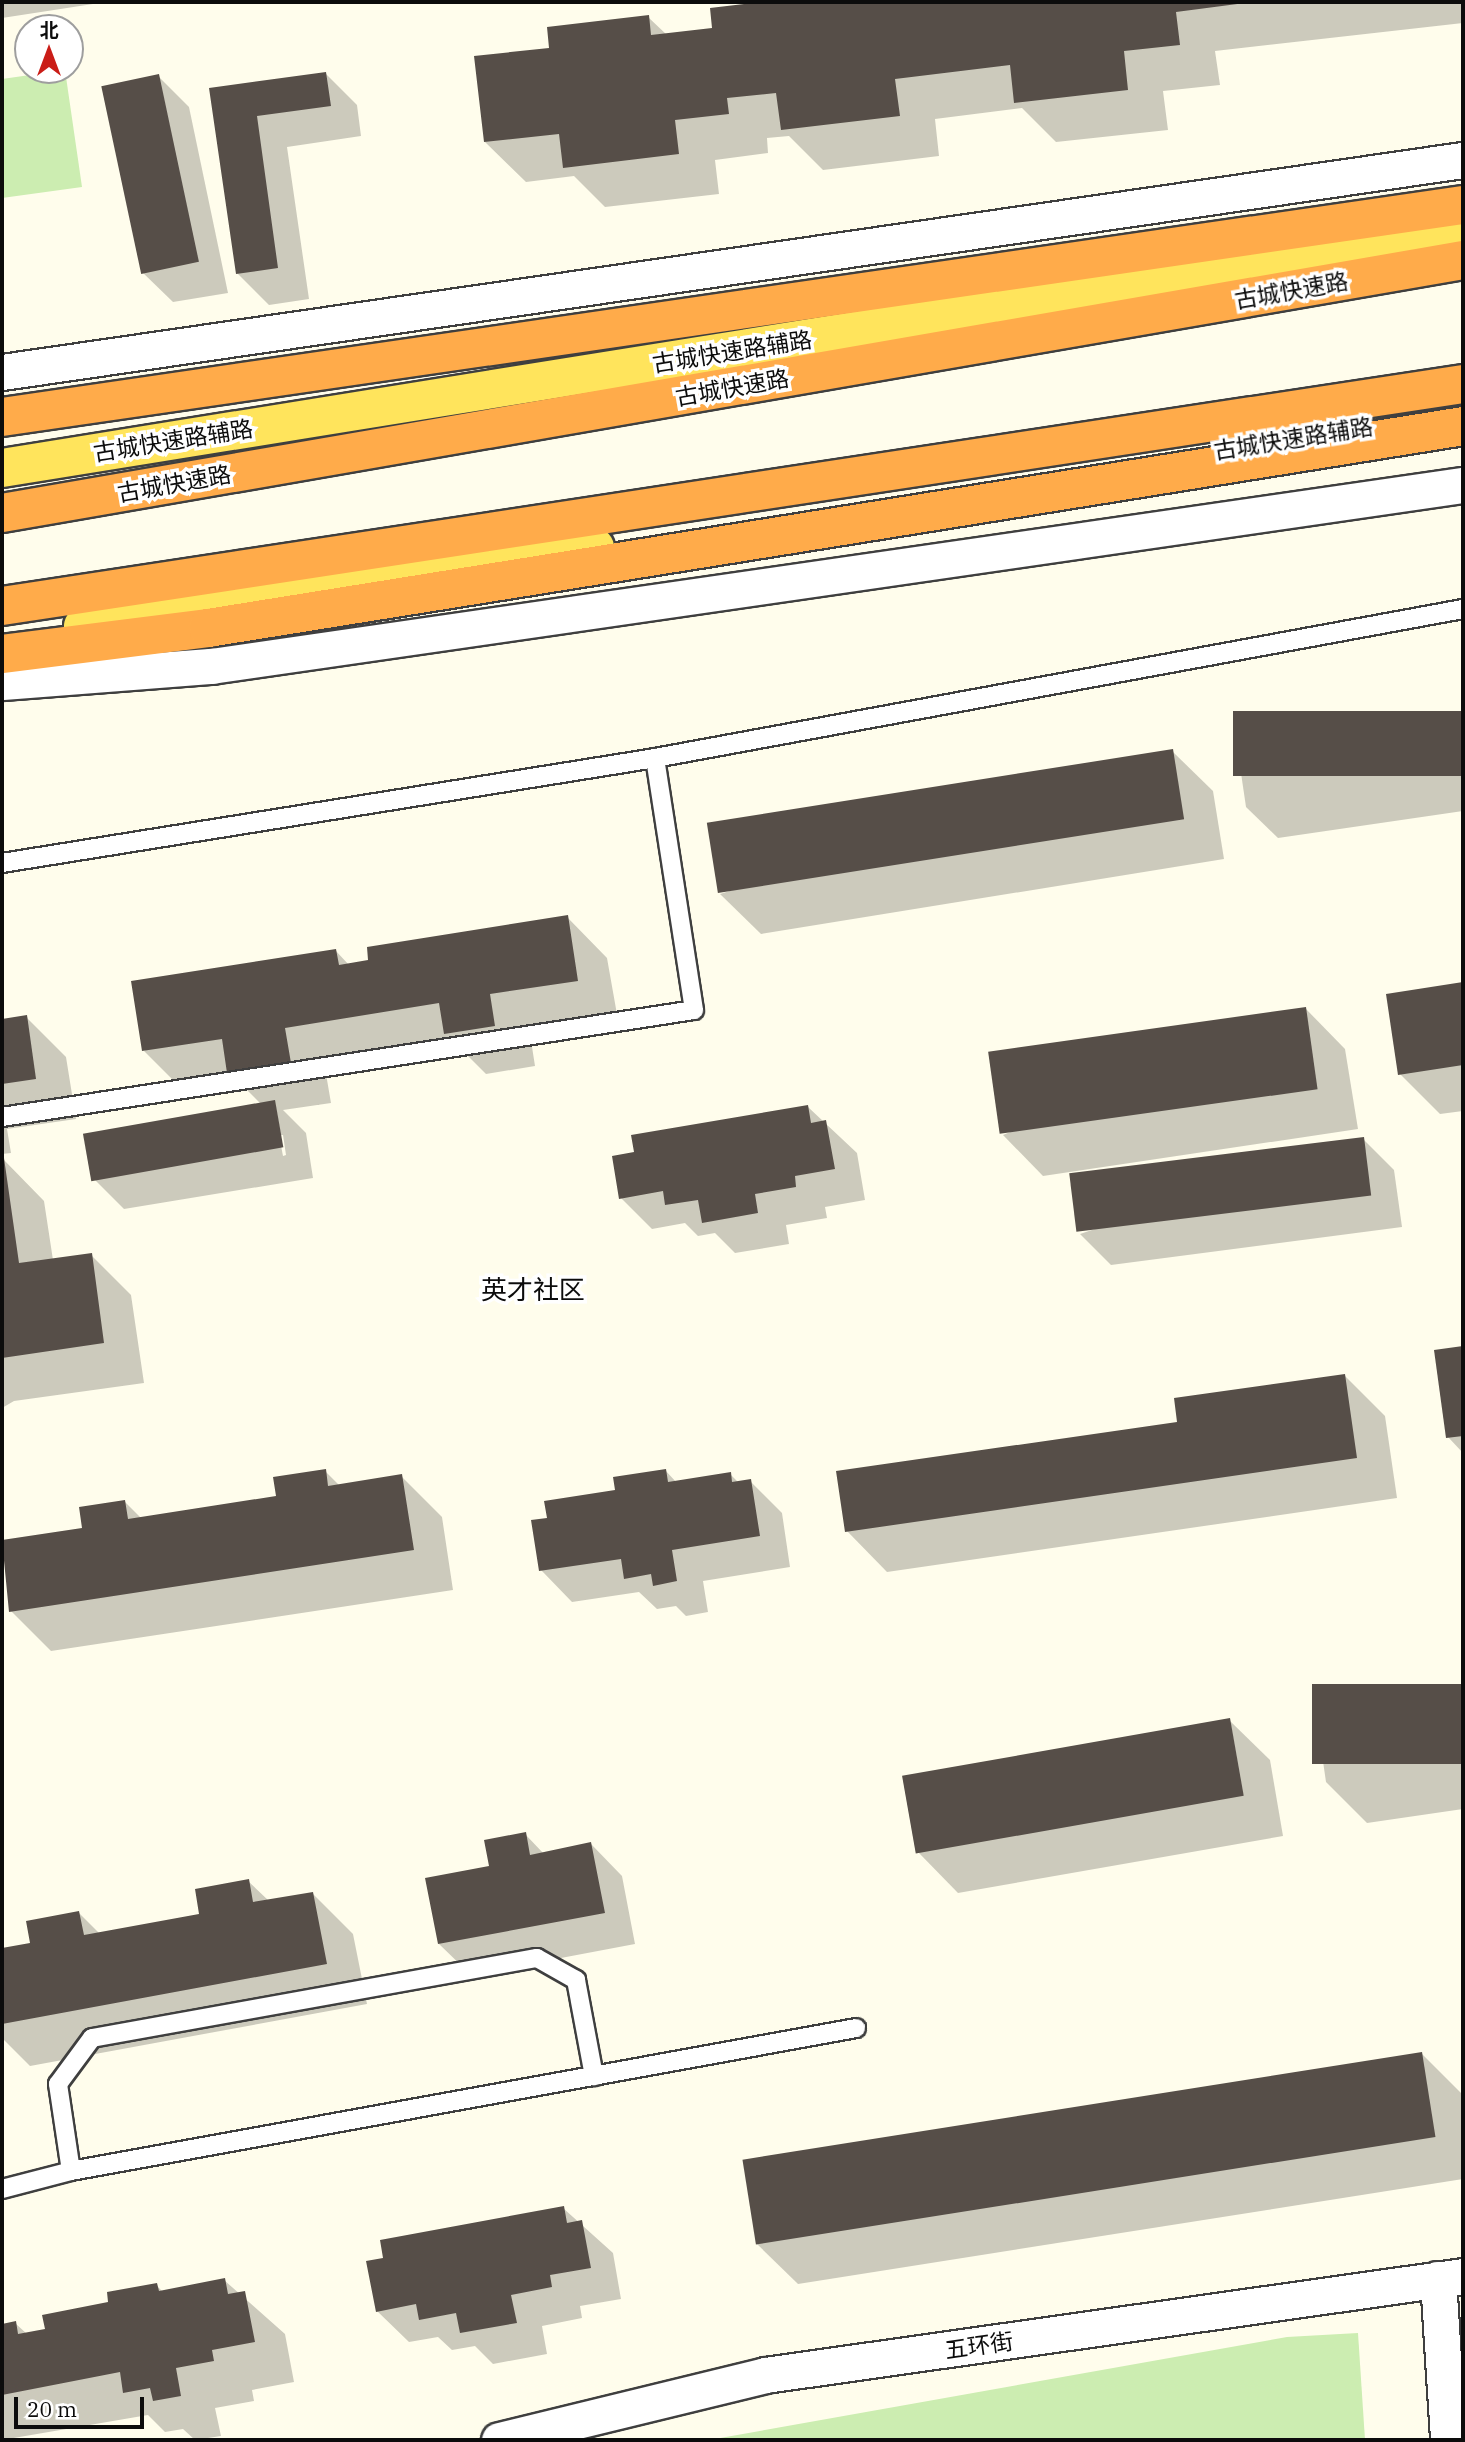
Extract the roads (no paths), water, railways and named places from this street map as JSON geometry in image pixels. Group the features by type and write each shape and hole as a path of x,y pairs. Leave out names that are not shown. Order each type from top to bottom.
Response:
{"highway":[{"path":"7,416 1463,205"},
{"name":"古城快速路","path":"2,513 1463,260"},
{"path":"2,606 1463,384"},
{"path":"2,654 208,628 1463,426"}],"main road":[{"name":"古城快速路辅路","path":"2,468 1463,233"},
{"name":"古城快速路辅路","path":"2,638 1463,412"}],"street":[{"path":"2,372 1463,160"},
{"path":"2,682 211,666 1463,485"},
{"path":"1448,2440 1451,2278"},
{"name":"五环街","path":"499,2440 765,2375 1451,2278"}],"lane":[{"path":"2,863 655,758 1463,609"},
{"path":"2,1117 694,1010 655,758"},
{"path":"71,2171 58,2084 92,2038 537,1958 576,1980 594,2076"},
{"path":"2,2189 71,2171 856,2028"}],"district":[{"name":"英才社区","path":"533,1290"}]}
